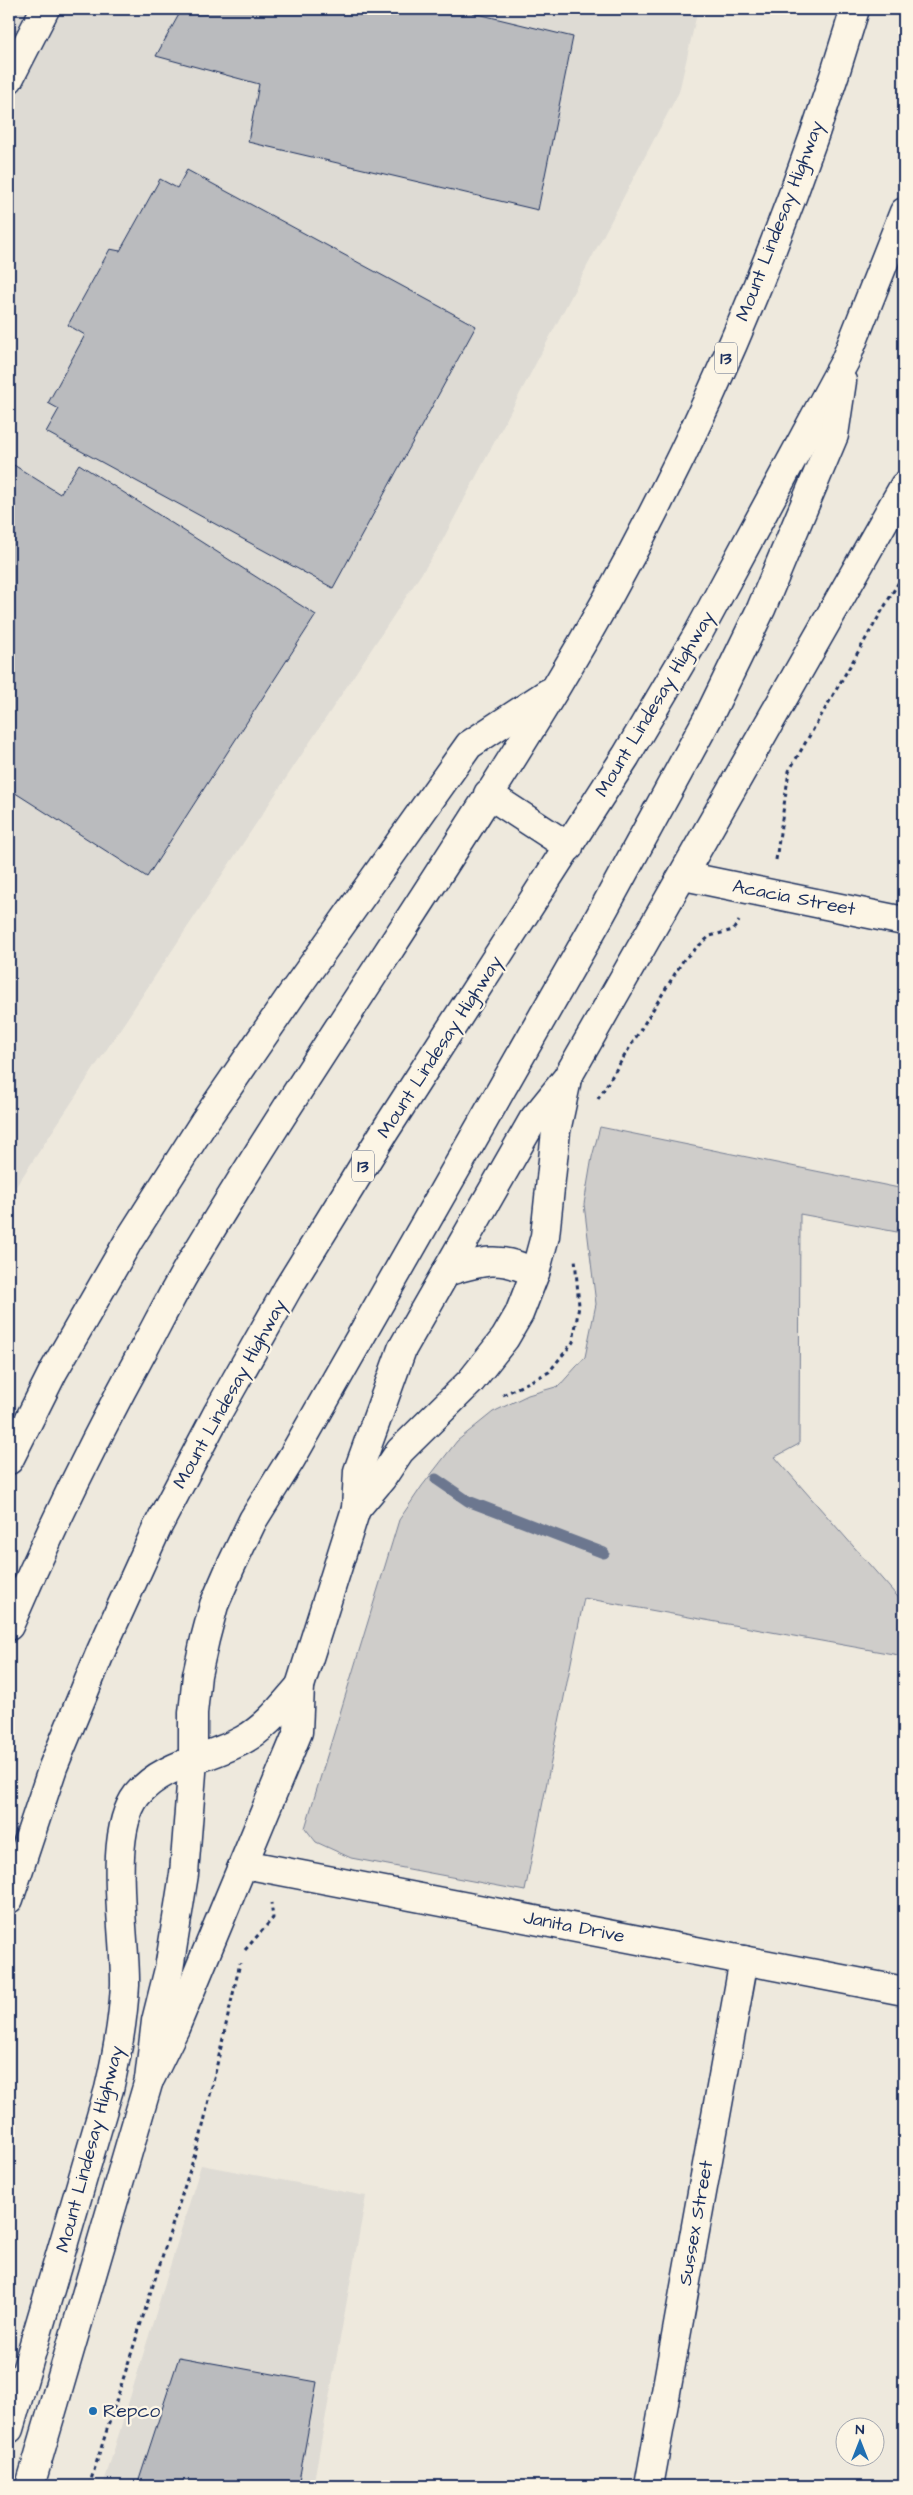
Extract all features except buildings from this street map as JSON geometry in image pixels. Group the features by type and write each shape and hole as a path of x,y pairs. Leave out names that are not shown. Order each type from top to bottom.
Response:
{"main road":[{"path":"9,79 44,9"},
{"name":"Mount Lindesay Highway","path":"9,1626 42,1549 120,1391 192,1261 555,688 623,569 695,428 754,294 808,156 855,9"},
{"name":"Mount Lindesay Highway","path":"9,1899 53,1767 101,1651 157,1528 218,1412 288,1288 383,1134 626,756 699,632 845,361 904,212"},
{"path":"149,2080 156,2021 169,1969 181,1892 193,1760 193,1713 197,1675 214,1605 253,1520 291,1458 600,916 709,716 761,609 834,435 845,361"},
{"name":"Mount Lindesay Highway","path":"30,2486 149,2080 175,2028 298,1732 300,1686 356,1509 358,1471 402,1349 534,1120 567,1078 684,876 904,486"},
{"path":"9,1460 53,1372 129,1240 204,1122 292,994 469,745 555,688"},
{"path":"488,794 569,846"},
{"name":"Acacia Street","path":"684,876 904,922"},
{"name":"Mount Lindesay Highway","path":"356,1509 382,1478 400,1451 471,1381 505,1338 519,1314 535,1273 545,1236 556,1131 567,1078"},
{"path":"446,1272 486,1261 504,1261 535,1273"},
{"name":"Mount Lindesay Highway","path":"9,2429 98,2126 120,2037 125,1985 120,1867 121,1836 126,1815 137,1796 153,1780 172,1768 220,1751 252,1734 268,1723 300,1686"},
{"name":"Janita Drive","path":"244,1864 904,1991"},
{"name":"Sussex Street","path":"649,2486 744,1960"}],"path":[{"path":"243,1953 273,1918 271,1905"},
{"path":"90,2486 201,2135 240,1962"}],"shaded area":[{"path":"9,9 698,9 679,92 439,547 9,1197"},
{"path":"600,1127 904,1189 897,1232 800,1214 799,1444 775,1457 904,1604 904,1656 584,1598 525,1891 351,1858 316,1842 305,1828 399,1520 422,1486 457,1441 493,1412 528,1395 559,1386 585,1357 596,1304 584,1204 592,1157"},
{"path":"201,2165 366,2196 313,2486 103,2486"}],"waterway":[{"path":"436,1479 468,1501 604,1553"}],"place":[{"name":"Repco","path":"93,2411"}]}
